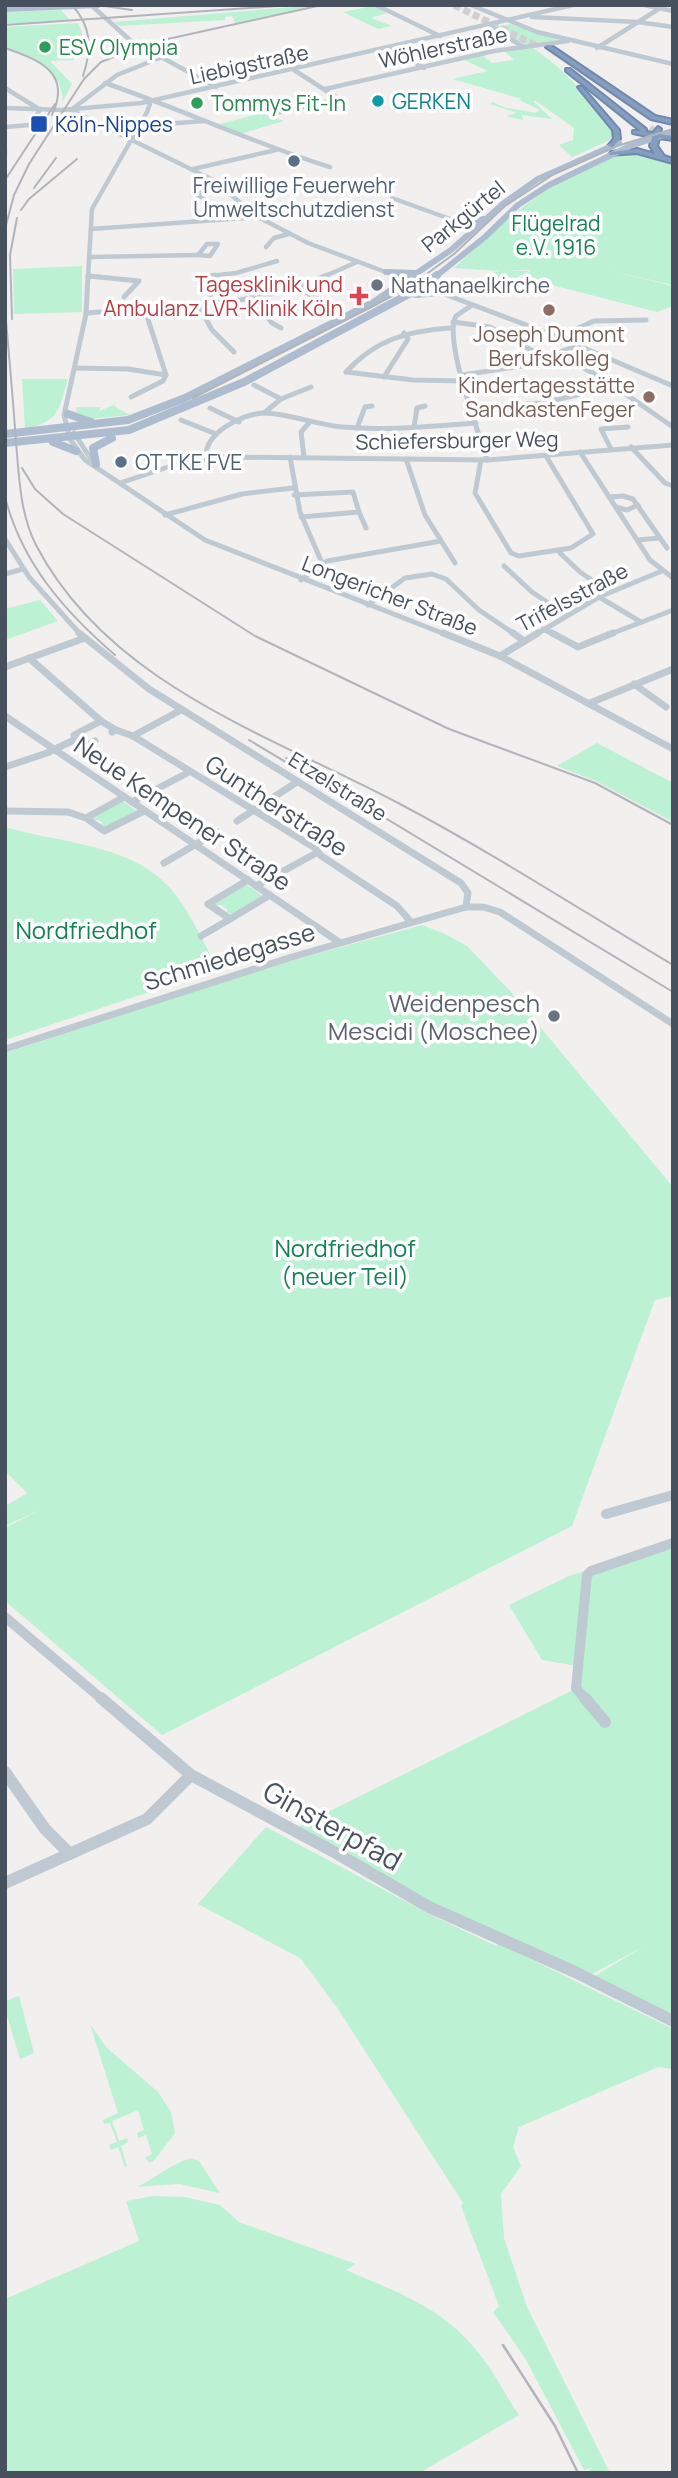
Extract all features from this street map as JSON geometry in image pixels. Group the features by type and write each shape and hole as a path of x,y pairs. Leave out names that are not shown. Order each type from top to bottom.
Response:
{"highway":[{"path":"548,46 653,118 673,124"},
{"path":"539,47 659,136"},
{"path":"559,63 618,134 611,150 641,152 673,161"},
{"path":"573,64 673,149"},
{"path":"653,118 659,136 653,146 662,157"},
{"path":"611,124 625,131 659,136"}],"main road":[{"path":"5,9 98,5"},
{"name":"Parkgürtel","path":"659,136 673,124"},
{"name":"Parkgürtel","path":"5,434 112,422 145,415 169,405 358,311 398,284 409,280 451,250 484,219 538,179 611,150 673,132"},
{"name":"Parkgürtel","path":"5,443 138,428 180,416 410,295 485,237 517,205 611,150"},
{"path":"538,179 558,180"},
{"path":"538,179 542,184 541,190"},
{"path":"453,220 466,222 484,219"},
{"path":"475,228 494,227"},
{"path":"475,228 485,237"},
{"path":"386,272 420,272"},
{"path":"386,272 398,284"},
{"path":"434,279 434,287 439,292"},
{"path":"410,295 439,292"},
{"path":"169,405 178,405 180,416"},
{"path":"68,409 89,422 112,422"},
{"path":"97,466 92,452 96,445 138,428"},
{"path":"42,440 62,444 76,451"}],"street":[{"path":"376,5 440,36"},
{"path":"471,5 506,22 568,41 673,64"},
{"path":"544,5 552,10"},
{"name":"Liebigstraße","path":"5,108 71,110 148,102 573,5"},
{"path":"644,5 673,11"},
{"path":"597,48 665,5"},
{"path":"92,6 121,34 216,87"},
{"path":"530,16 544,19 638,22 673,27"},
{"path":"490,26 523,47"},
{"name":"Wöhlerstraße","path":"325,89 482,53 568,41"},
{"path":"391,48 424,68"},
{"path":"662,61 673,54"},
{"path":"162,57 138,65 105,83 71,110 193,169 224,187 258,217 289,234 579,345 673,386"},
{"path":"293,70 348,105"},
{"path":"105,83 157,100 276,150 330,167"},
{"path":"5,127 29,125 41,109 6,89"},
{"path":"275,113 340,99"},
{"path":"26,109 28,102"},
{"path":"76,451 64,415 68,409 86,313 94,205 149,108 148,102"},
{"path":"138,126 206,121"},
{"path":"193,169 276,150"},
{"path":"207,200 195,194 224,187"},
{"path":"392,198 475,228"},
{"path":"91,229 258,217"},
{"path":"266,247 274,238 289,234"},
{"path":"89,257 198,255"},
{"path":"216,304 201,277 243,271 277,261"},
{"path":"86,313 199,306 253,299 299,288 357,262"},
{"path":"89,276 139,281 124,297"},
{"path":"299,288 333,308"},
{"path":"253,299 272,323 281,328"},
{"path":"472,304 458,314 452,325 484,460 475,493 511,553 519,556 571,548 593,534 545,456"},
{"path":"199,306 212,330 234,352"},
{"path":"131,397 163,381 166,375 145,310"},
{"path":"558,337 594,321 646,320"},
{"path":"547,359 490,327 452,325 404,333 374,344 346,372 384,377 463,378 547,359 579,345"},
{"path":"384,377 408,339 404,333"},
{"path":"75,368 128,369 166,375"},
{"path":"584,368 673,427"},
{"path":"254,385 281,399"},
{"path":"473,407 543,403 614,386"},
{"path":"206,459 206,446 216,434 264,413 281,399 311,387"},
{"path":"357,428 362,406 372,405"},
{"path":"414,427 413,407 425,406"},
{"path":"210,408 239,422"},
{"path":"264,413 357,428 476,424"},
{"path":"180,416 216,434"},
{"path":"304,457 300,438 303,428 309,422"},
{"path":"611,449 601,429 628,427"},
{"name":"Longericher Straße","path":"73,437 97,466 165,515 216,546 500,656 673,749"},
{"name":"Schiefersburger Weg","path":"120,483 166,467 206,459 304,457 484,460 673,445"},
{"path":"631,447 665,482 673,486"},
{"name":"Longericher Straße","path":"76,451 91,466 97,466"},
{"path":"580,452 638,540 662,571 673,578"},
{"path":"290,457 300,517 323,563"},
{"path":"407,459 419,503 455,563"},
{"path":"165,515 242,494 352,489 366,528"},
{"path":"609,498 623,496 633,499 667,548"},
{"path":"615,507 627,510 638,505"},
{"path":"300,517 359,512"},
{"name":"Etzelstraße","path":"5,538 23,569 54,611 82,639 124,672 181,710 465,887 468,893 466,907"},
{"path":"638,540 659,538"},
{"path":"301,580 323,563 441,541"},
{"path":"560,553 580,572 609,592"},
{"path":"503,566 532,592 566,615"},
{"path":"5,574 23,569"},
{"name":"Trifelsstraße","path":"500,656 599,597 662,571"},
{"path":"368,605 405,578 432,574 446,579 479,610 524,641"},
{"path":"599,597 641,622"},
{"path":"543,629 578,648 673,610"},
{"path":"5,667 82,639"},
{"path":"29,658 101,721 74,735 88,745 95,741"},
{"path":"590,703 673,669"},
{"path":"661,674 673,682"},
{"path":"634,684 666,707"},
{"path":"133,736 181,710"},
{"name":"Neue Kempener Straße","path":"5,716 339,942"},
{"name":"Guntherstraße","path":"101,721 114,731 133,736 246,808 304,841 397,905 411,922"},
{"path":"5,767 78,738"},
{"path":"132,802 189,772"},
{"path":"237,821 255,811 258,805 298,782"},
{"path":"86,818 124,797"},
{"path":"5,811 68,812 86,818 104,831 144,811"},
{"path":"164,863 217,832"},
{"path":"256,886 318,852"},
{"path":"230,919 208,904 248,880"},
{"path":"201,936 270,895"},
{"path":"466,907 483,907 500,912 673,1024"},
{"name":"Schmiedegasse","path":"5,1049 339,942 466,907"},
{"path":"606,1514 673,1495"},
{"path":"605,1722 576,1688 587,1575 591,1571 673,1543"},
{"name":"Ginsterpfad","path":"6,1620 191,1775 336,1853 429,1907 575,1972 673,2021"},
{"path":"5,1772 45,1829 70,1854"},
{"path":"5,1883 147,1819 191,1775"}],"green space":[{"path":"318,5 235,23 232,16 225,17 225,20 119,26 114,22"},
{"path":"373,6 387,13 371,18 392,26 378,29 343,12"},
{"path":"61,10 70,20 5,24 5,12"},
{"path":"78,23 82,33 81,55 73,60 50,61 72,84 63,101 57,80 44,65 5,47 5,27"},
{"path":"510,24 560,40 522,45 495,27"},
{"path":"531,47 577,86 616,133 615,138 572,157 559,145 573,140 574,128 536,101 533,101 552,119 522,115 523,120 506,116 517,113 490,104 493,102 507,108 535,113 540,110 519,100 522,99 452,79 488,71 464,60 482,55 492,63 514,60 504,51"},
{"path":"262,113 284,121 240,134 220,124"},
{"name":"Flügelrad e.V. 1916","path":"634,152 673,165 673,285 606,270 673,286 673,306 657,312 521,277 531,270 500,271 529,271 504,284 497,281 494,272 499,271 454,268 505,220 552,186 621,153"},
{"path":"82,266 82,312 14,314 13,269"},
{"path":"22,379 68,379 56,413 45,422 25,429"},
{"path":"116,404 114,406 130,415 89,419 74,411 77,411 76,407 101,407 99,411"},
{"path":"40,600 58,621 5,640 5,609"},
{"path":"597,743 673,783 673,822 596,781 557,766"},
{"path":"122,801 138,812 105,828 99,825 103,823 92,820 92,817"},
{"name":"Nordfriedhof","path":"5,827 112,852 151,871 182,904 218,969 5,1040"},
{"path":"245,884 263,896 233,914 226,913 228,910 221,905 215,906 215,903"},
{"name":"Nordfriedhof (neuer Teil)","path":"422,925 467,946 511,992 673,1187 673,1296 655,1300 572,1526 162,1735 5,1601 5,1528 42,1509 5,1526 5,1506 27,1493 5,1471 5,1053 272,966"},
{"path":"673,1543 673,2017 593,1977 643,1947 590,1975 413,1894 350,1854 296,1828 577,1688 577,1666 542,1660 509,1605 569,1576"},
{"path":"266,1827 435,1917 496,1946 498,1943 673,2029 673,2069 658,2067 519,2127 513,2147 521,2166 501,2194 504,2238 527,2307 610,2473 587,2473 592,2468 584,2470 525,2358 493,2312 499,2306 461,2206 463,2203 338,2009 300,1958 198,1904"},
{"path":"19,1996 34,2053 20,2059 5,2009 5,2001"},
{"path":"90,2024 107,2048 158,2092 171,2112 175,2133 153,2162 145,2158 152,2154 146,2135 138,2138 137,2133 144,2130 138,2110 112,2121 119,2141 127,2138 128,2142 121,2146 127,2166 125,2167 118,2147 111,2150 109,2145 117,2142 110,2123 104,2124 103,2120 118,2113"},
{"path":"192,2158 199,2161 220,2193 179,2184 137,2187 177,2163"},
{"path":"153,2196 185,2197 220,2205 239,2222 356,2264 346,2270 420,2304 467,2339 486,2363 519,2415 419,2473 5,2473 5,2299 139,2241 126,2201"}],"tunnel":[{"path":"454,5 539,47"},
{"path":"650,128 667,140"}],"tram line":[{"path":"193,398 406,289 454,254 505,206 554,174 617,146 673,129"},
{"path":"503,2345 555,2426 578,2473"}],"railway":[{"path":"72,5 82,20"},
{"path":"97,5 132,10"},
{"path":"5,229 14,195 29,164 84,79 101,62 145,44 322,5"},
{"path":"82,20 278,6"},
{"path":"5,25 82,20"},
{"path":"82,20 87,30 89,47 83,76"},
{"path":"5,48 41,63 49,70 58,88 52,115"},
{"path":"5,180 55,104"},
{"path":"34,188 56,158"},
{"path":"21,210 29,199 77,159"},
{"path":"12,319 10,255 17,218"},
{"path":"5,310 19,481 27,521 36,545 67,593 105,634 149,670 196,701 435,823 673,965"},
{"path":"22,468 35,489 63,514 255,636 449,729 595,783 673,825"},
{"path":"5,497 22,543 47,584 79,621 115,655"},
{"path":"249,740 294,767"},
{"path":"286,758 673,992"}],"place":[{"name":"ESV Olympia","path":"45,47"},
{"name":"GERKEN","path":"378,101"},
{"name":"Tommys Fit-In","path":"197,103"},
{"name":"Köln-Nippes","path":"39,124"},
{"name":"Freiwillige Feuerwehr Umweltschutzdienst","path":"294,161"},
{"name":"Nathanaelkirche","path":"377,285"},
{"name":"Tagesklinik und Ambulanz LVR-Klinik Köln","path":"359,296"},
{"name":"Joseph Dumont Berufskolleg","path":"549,310"},
{"name":"Kindertagesstätte SandkastenFeger","path":"649,397"},
{"name":"OT TKE FVE","path":"121,462"},
{"name":"Weidenpesch Mescidi (Moschee)","path":"554,1016"}]}
